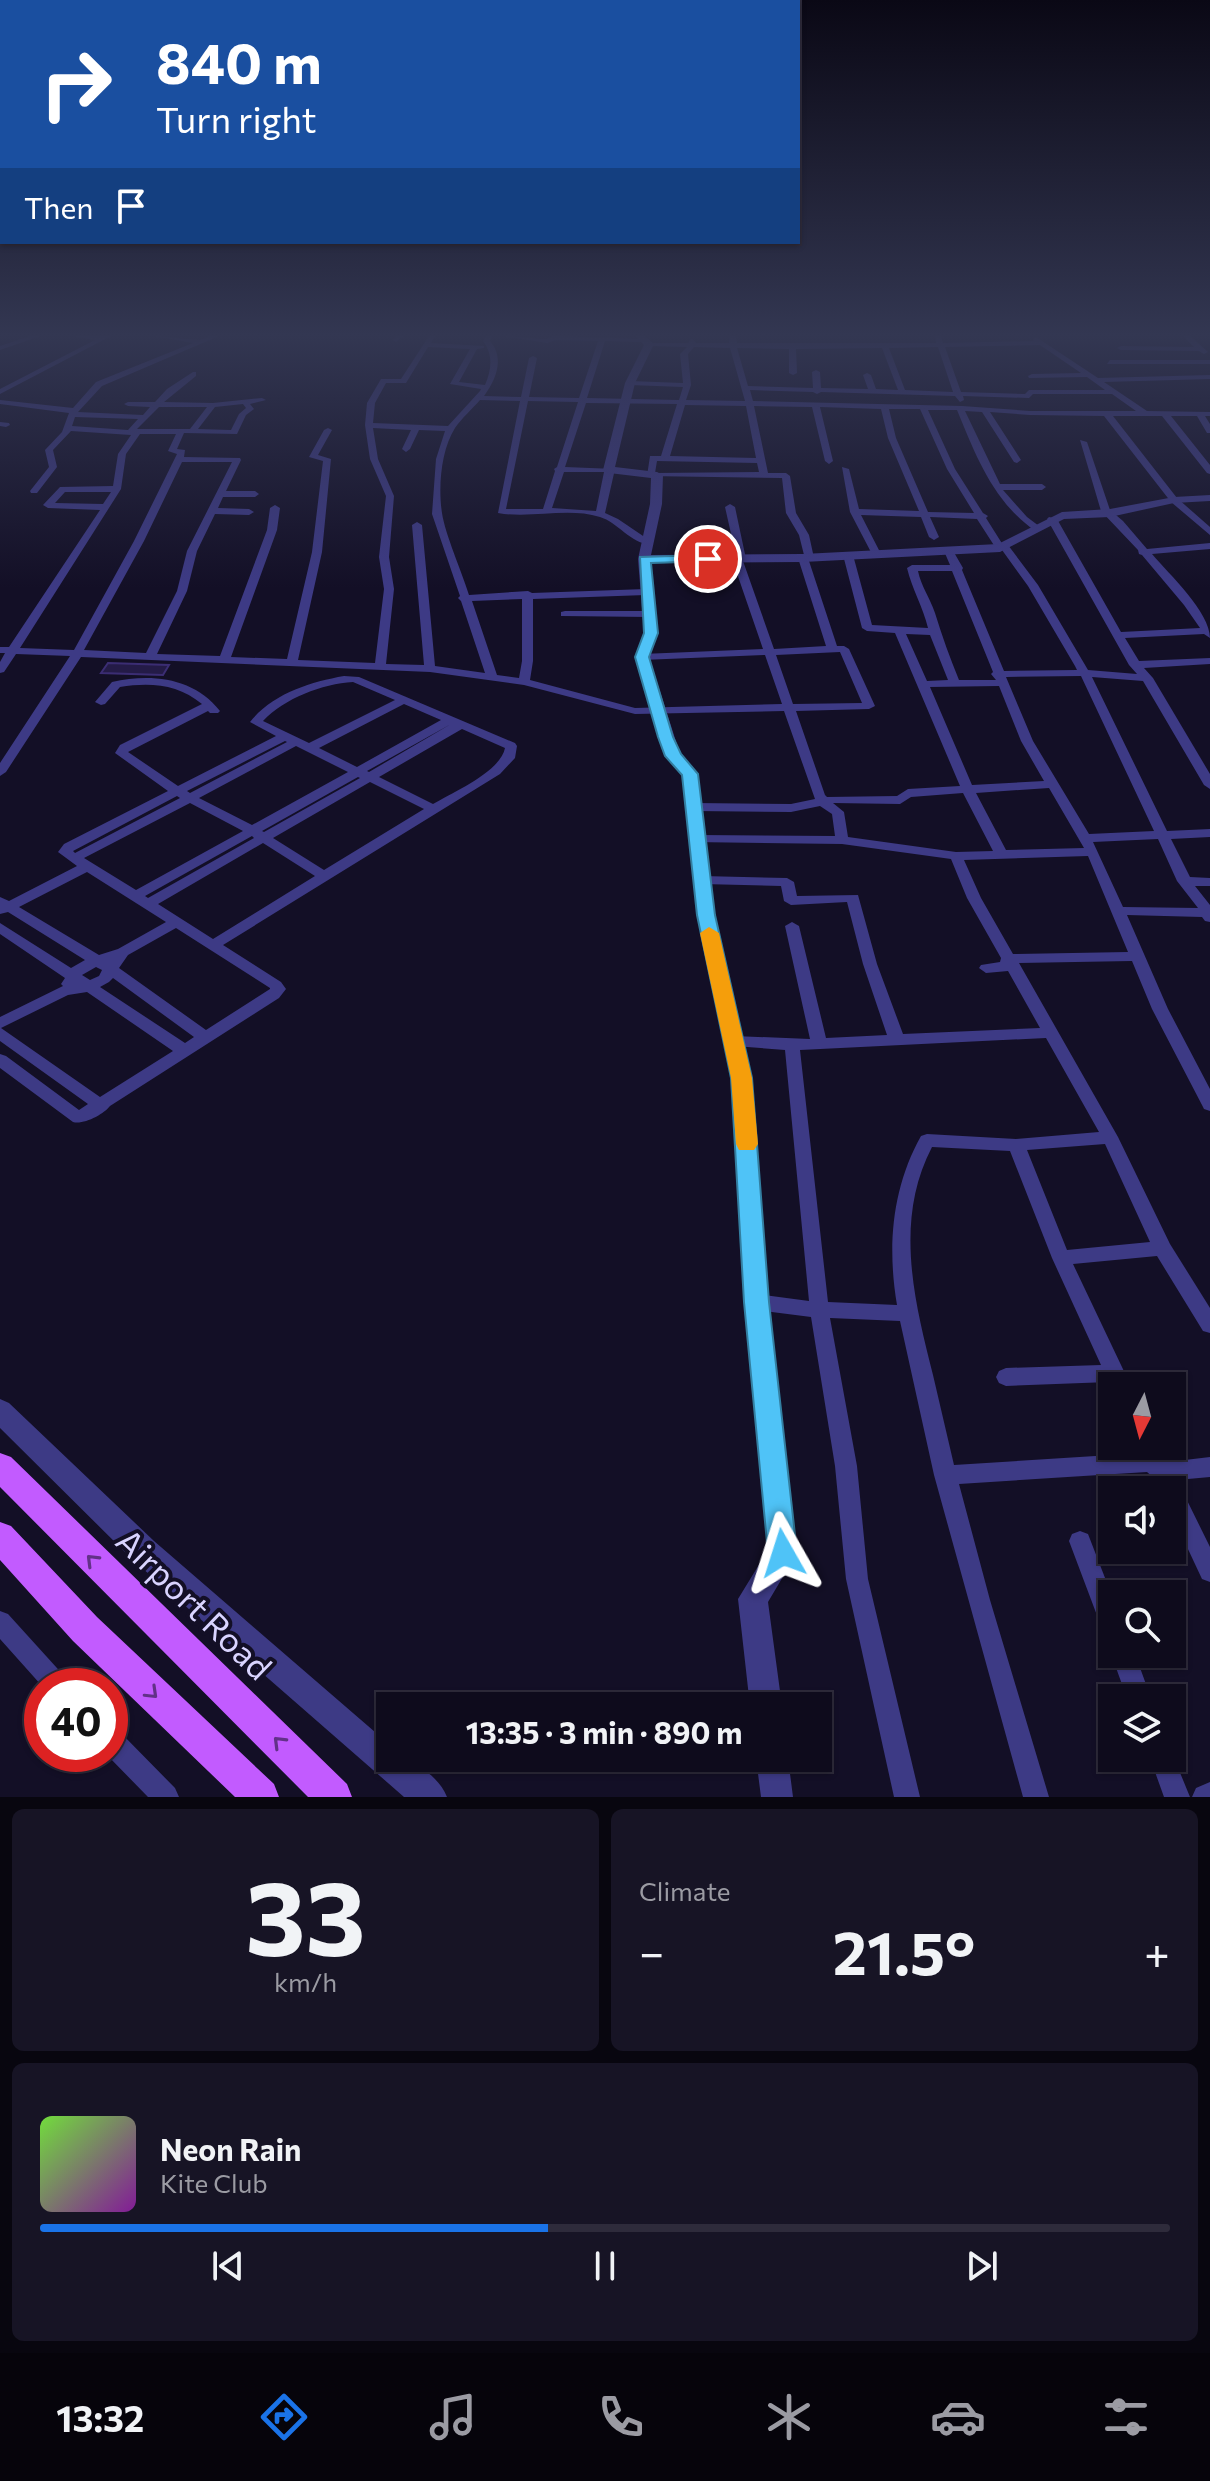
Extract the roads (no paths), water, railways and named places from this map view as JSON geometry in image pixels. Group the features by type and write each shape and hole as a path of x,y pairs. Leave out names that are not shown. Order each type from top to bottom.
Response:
{"main road":[{"name":"Airport Road","path":"0,1467 334,1797"},
{"path":"0,1537 85,1629 261,1797"}],"street":[{"path":"34,491 53,467 49,450 66,433 70,420"},
{"path":"130,432 142,420"},
{"path":"192,431 201,420"},
{"path":"130,432 234,432 240,420"},
{"path":"369,420 374,459 390,496 384,557 389,589 380,665"},
{"path":"458,420 450,429 440,453 437,514 493,679"},
{"path":"519,420 501,511 600,514 623,524 645,550 739,559 1002,548 1052,519 1110,513 1174,500 1210,498"},
{"path":"547,510 576,420"},
{"path":"600,514 621,420"},
{"path":"677,420 657,469 656,504 645,550 651,633 642,657 673,756 690,774 706,915 742,1078 757,1302 783,1553 753,1599 764,1692"},
{"path":"753,420 764,475"},
{"path":"819,420 829,461"},
{"path":"888,420 892,438 934,537"},
{"path":"928,420 951,469 1002,548 1045,602 1084,673 1184,881 1209,915"},
{"path":"966,420 998,487 1016,511 1038,529"},
{"path":"991,420 1017,460"},
{"path":"1112,420 1174,500 1210,532"},
{"path":"1169,420 1210,471"},
{"path":"369,425 450,429"},
{"path":"0,670 117,489 122,454 137,433 66,428"},
{"path":"406,449 416,428"},
{"path":"292,661 321,524 327,459 313,457 328,430"},
{"path":"0,772 77,654 139,541 182,452 172,451 181,431"},
{"path":"1083,442 1100,499 1188,603 1209,633"},
{"path":"150,657 182,591 192,551 237,460 177,459"},
{"path":"558,469 610,471 760,461"},
{"path":"657,469 786,476 791,513 804,535 806,558 833,650"},
{"path":"845,469 855,512 876,554"},
{"path":"998,487 1042,487"},
{"path":"106,507 48,505 63,489 117,489"},
{"path":"219,494 255,494"},
{"path":"730,507 739,559 770,652 824,803 838,812 842,840"},
{"path":"225,659 272,530 275,508"},
{"path":"211,511 249,512"},
{"path":"855,512 983,516"},
{"path":"1052,519 1135,665 1147,678 1210,785"},
{"path":"417,525 430,669"},
{"path":"1142,552 1210,546"},
{"path":"949,551 1027,741 1093,852 1120,911 1136,956 1210,1105"},
{"path":"848,555 867,628 934,632"},
{"path":"955,684 934,632 929,610 916,586 912,568 958,568"},
{"path":"463,598 646,592"},
{"path":"524,682 528,670 525,627 528,594"},
{"path":"565,614 650,614"},
{"path":"900,631 968,790 1002,855"},
{"path":"1118,635 1209,633"},
{"path":"0,650 430,669 524,682 621,708 658,711 869,706 844,649 642,657"},
{"path":"1135,665 1210,661"},
{"path":"923,684 1084,673 1147,678"},
{"path":"214,944 496,771 509,758 511,746 355,679 338,678 273,706 256,720 296,743 434,809"},
{"path":"101,702 116,684 161,682 174,683 210,705 213,715 126,756 177,791 259,835 324,876"},
{"path":"0,1060 79,1118 102,1106 278,989 214,944 65,852 66,849 177,791 396,699"},
{"path":"142,900 454,723"},
{"path":"3,906 296,743"},
{"path":"694,807 791,808 836,799 900,800 908,793 1053,784"},
{"path":"1084,838 1210,833"},
{"path":"697,839 842,840 956,856 1093,852"},
{"path":"956,856 974,898 1110,1137 1162,1248 1210,1325"},
{"path":"702,880 787,882 791,901 853,898 870,964 897,1041"},
{"path":"1184,881 1210,882"},
{"path":"3,906 103,965 206,1038"},
{"path":"1120,911 1209,915"},
{"path":"0,1023 69,984 77,971 103,965 176,922"},
{"path":"792,926 819,1043"},
{"path":"0,927 69,984 88,987 185,1051"},
{"path":"1008,959 1136,956"},
{"path":"986,968 1007,966 1008,959"},
{"path":"88,987 104,979 103,965"},
{"path":"734,1041 792,1045 1049,1033"},
{"path":"5,1042 102,1106"},
{"path":"792,1045 819,1310 846,1466 857,1579 907,1797"},
{"path":"1036,1797 945,1475 909,1313 901,1264 901,1241 908,1195 927,1140 1016,1145 1110,1137"},
{"path":"1016,1145 1061,1258 1115,1372"},
{"path":"1061,1258 1162,1248"},
{"path":"757,1302 819,1310 909,1313"},
{"path":"1006,1377 1098,1379"},
{"path":"0,1411 144,1551 415,1792"},
{"path":"945,1475 1151,1462 1161,1476"},
{"path":"1186,1477 1210,1467"},
{"path":"1186,1522 1210,1571"},
{"path":"1080,1541 1098,1589"},
{"path":"0,1622 42,1668"},
{"path":"128,1758 166,1797"},
{"path":"774,1772 777,1797"},
{"path":"1167,1772 1177,1797"}]}
